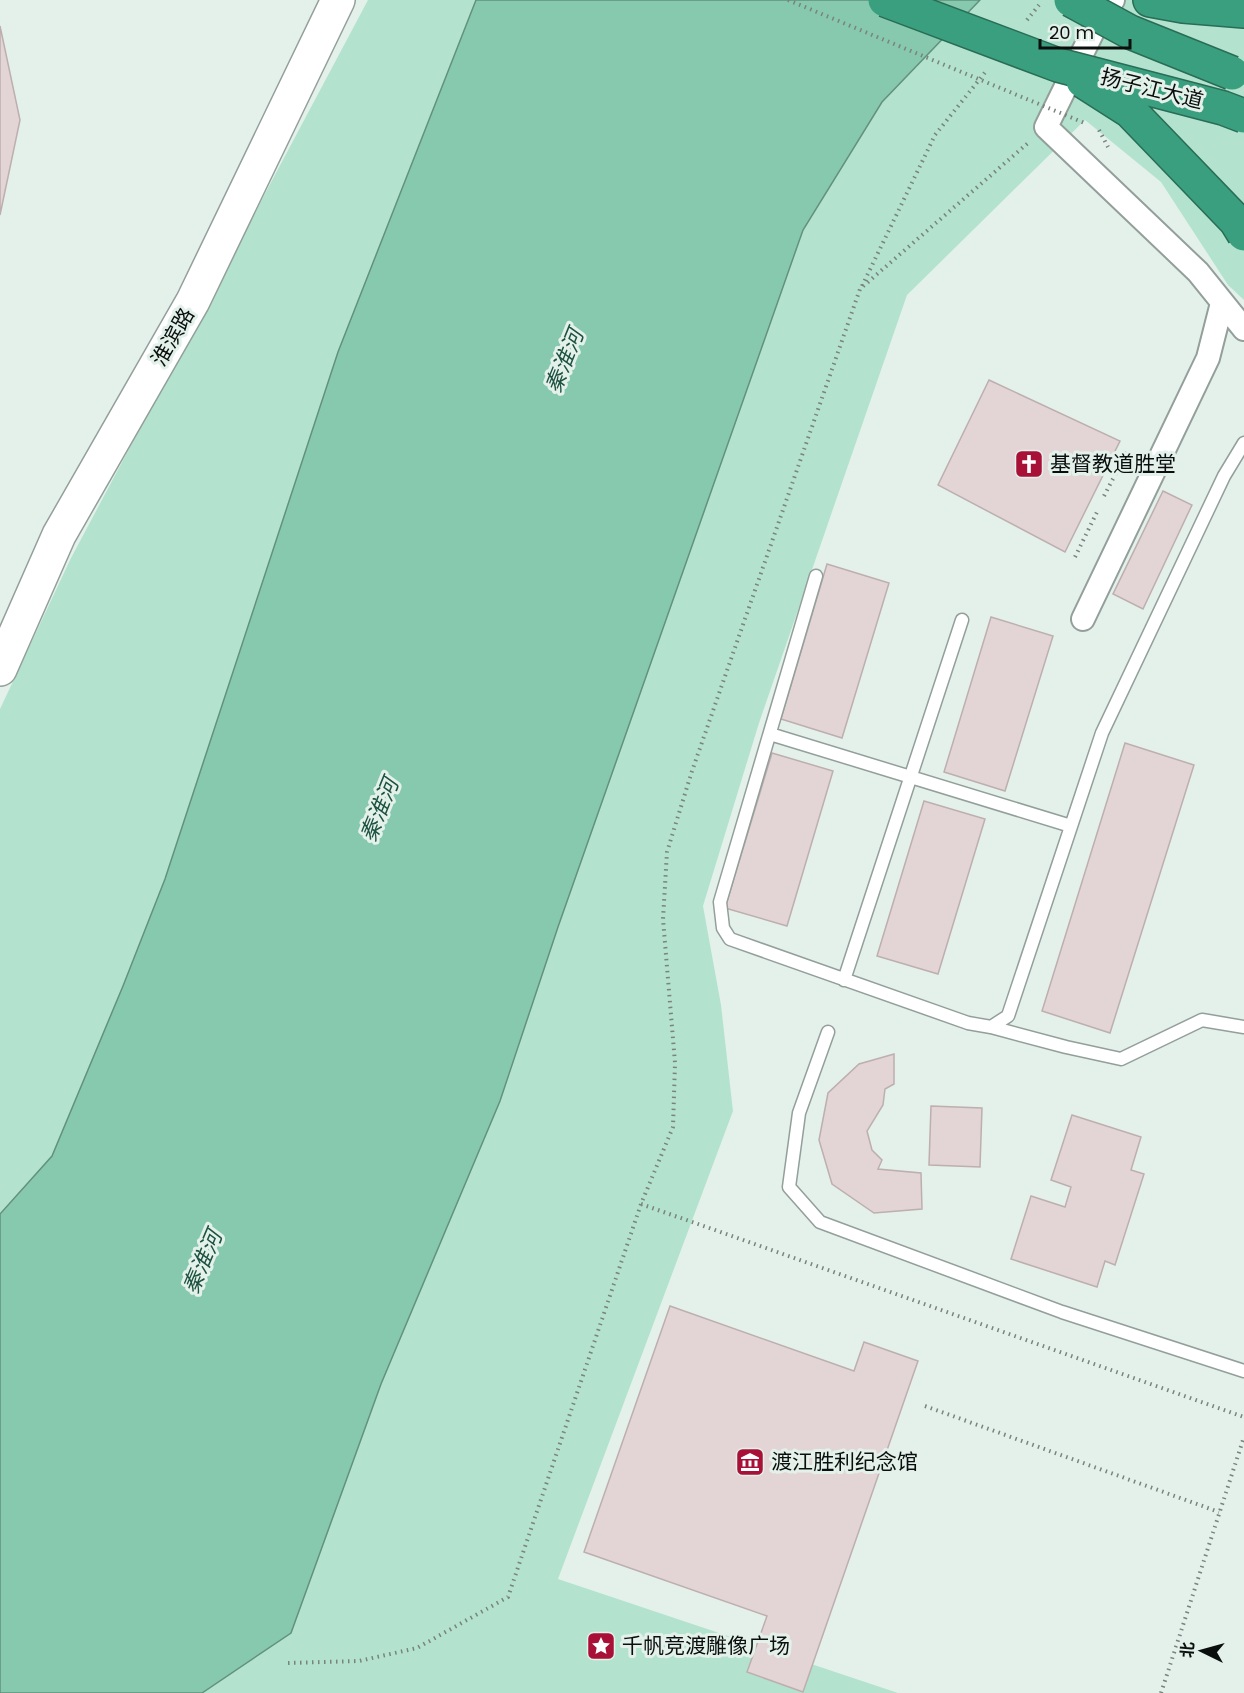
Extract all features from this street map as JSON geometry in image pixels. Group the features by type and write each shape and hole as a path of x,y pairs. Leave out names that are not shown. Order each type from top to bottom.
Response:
{"highway":[{"path":"885,0 1058,65 1131,111 1236,221 1244,234"},
{"name":"扬子江大道","path":"1071,0 1130,32 1244,77"},
{"path":"1150,0 1183,6 1244,11"},
{"name":"扬子江大道","path":"1058,65 1223,108 1244,116"}],"street":[{"name":"淮滨路","path":"0,669 59,535 193,301 339,0"},
{"path":"1113,0 1105,7 1047,127 1198,272 1244,328"},
{"path":"1083,619 1208,358 1222,303"}],"lane":[{"path":"991,1027 1008,1016 1102,733 1224,476 1244,443"},
{"path":"816,576 720,902 723,928 730,939 968,1023 1121,1059 1202,1020 1244,1027"},
{"path":"844,980 962,620"},
{"path":"770,734 1071,826"},
{"path":"828,1032 799,1113 789,1187 820,1222 1062,1312 1244,1371"}],"path":[{"path":"788,0 1087,124"},
{"path":"1021,27 1042,0"},
{"path":"860,289 935,135 992,63"},
{"path":"1104,496 1127,452"},
{"path":"1075,557 1097,512"},
{"path":"641,1204 1244,1417"},
{"path":"925,1406 1219,1512"},
{"path":"1161,1693 1244,1437"},
{"path":"288,1663 359,1661 417,1648 508,1597"}],"shaded area":[{"path":"368,0 476,0 338,352 165,879 52,1156 0,1214 0,709 71,558"},
{"path":"980,0 1244,0 1244,300 1228,285 1161,182 1085,120 907,295 759,723 703,906 721,1005 733,1111 558,1579 898,1693 202,1693 291,1633 381,1384 500,1101 558,927 803,230 882,102"}],"water":[{"name":"秦淮河","path":"476,0 980,0 882,102 803,230 558,927 500,1101 381,1384 291,1633 202,1693 0,1693 0,1214 52,1156 165,879 338,352"}],"building":[{"path":"0,26 20,120 0,215"},
{"name":"基督教道胜堂","path":"989,380 1120,441 1065,552 938,485"},
{"path":"1163,491 1192,505 1143,609 1113,594"},
{"path":"827,564 889,583 842,738 781,719"},
{"path":"991,617 1053,636 1005,791 944,772"},
{"path":"1125,743 1194,765 1110,1033 1042,1011"},
{"path":"772,753 833,771 787,926 725,908"},
{"path":"924,801 985,819 938,974 877,956"},
{"path":"894,1054 894,1084 885,1089 883,1105 867,1131 872,1150 882,1160 878,1169 921,1173 922,1209 874,1213 832,1184 819,1140 828,1093 859,1064"},
{"path":"931,1106 982,1108 980,1167 929,1165"},
{"path":"1072,1115 1141,1137 1131,1170 1144,1174 1115,1265 1105,1261 1097,1287 1011,1259 1031,1196 1065,1207 1071,1187 1051,1180"},
{"name":"渡江胜利纪念馆","path":"670,1306 854,1371 864,1342 918,1361 803,1692 747,1672 767,1616 584,1552"}],"place":[{"name":"基督教道胜堂","path":"1029,464"},
{"name":"渡江胜利纪念馆","path":"750,1462"},
{"name":"千帆竞渡雕像广场","path":"601,1646"}]}
